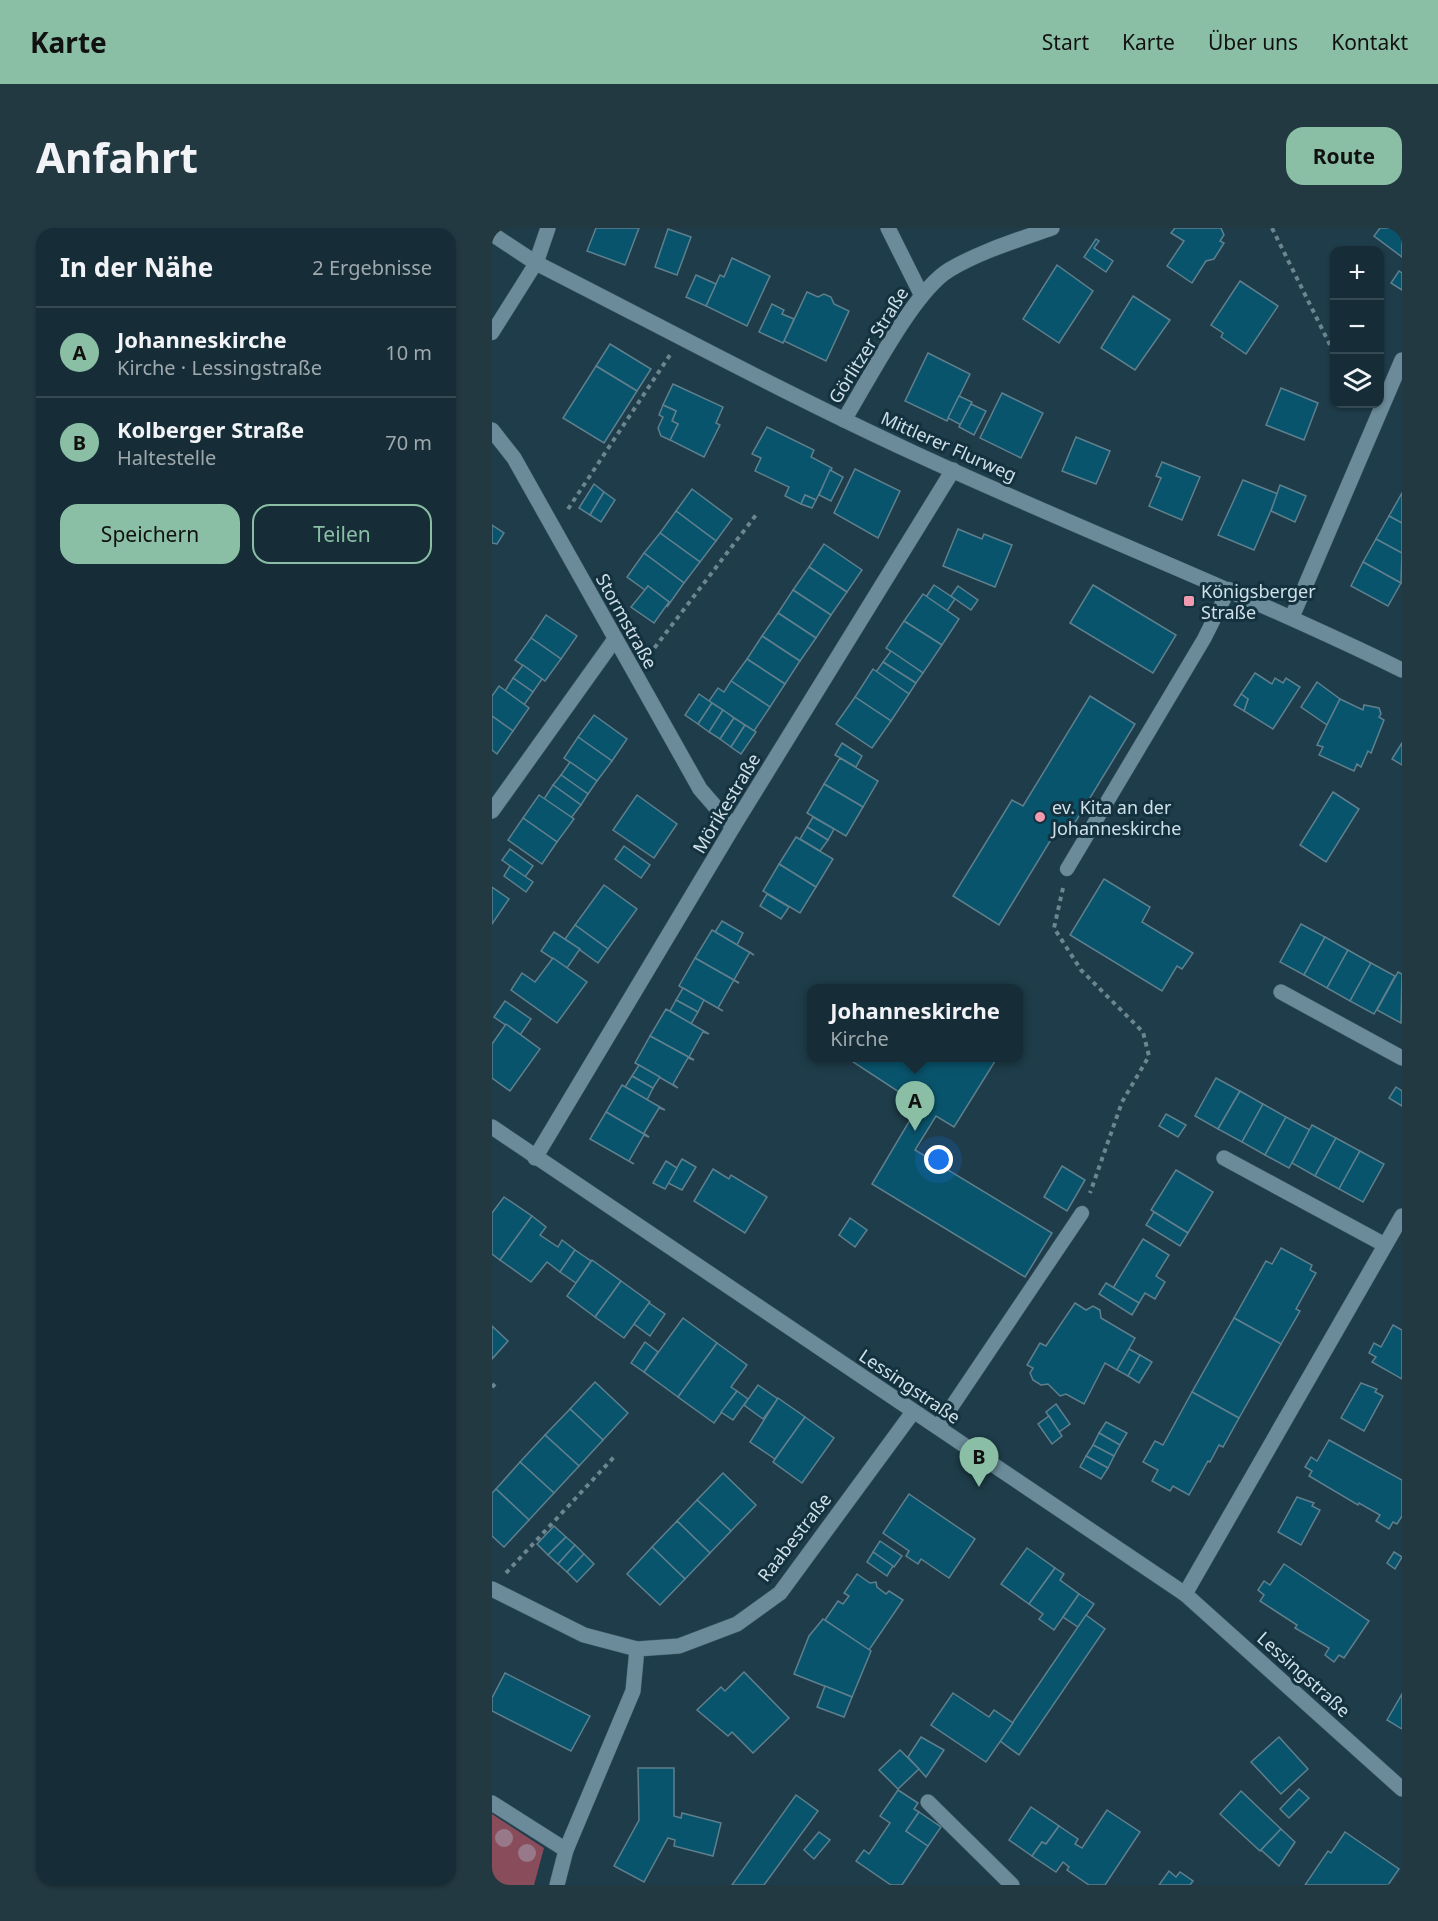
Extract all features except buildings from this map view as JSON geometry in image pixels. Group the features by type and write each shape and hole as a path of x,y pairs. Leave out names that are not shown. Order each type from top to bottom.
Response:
{"street":[{"path":"536,263 548,228"},
{"path":"888,228 921,294"},
{"name":"Görlitzer Straße","path":"844,420 921,294 948,270 990,251 1052,228"},
{"name":"Mittlerer Flurweg","path":"492,234 536,263 844,420 953,470 1292,617 1402,670"},
{"path":"1292,617 1402,360"},
{"name":"Stormstraße","path":"492,430 514,458 700,789 733,827"},
{"name":"Mörikestraße","path":"536,1158 733,827 953,470"},
{"path":"492,811 615,639"},
{"path":"1281,992 1402,1058"},
{"name":"Lessingstraße","path":"492,1127 1185,1594 1402,1789"},
{"path":"1224,1158 1385,1245"},
{"path":"1185,1594 1402,1216"},
{"name":"Raabestraße","path":"496,1584 584,1635 637,1649 679,1646 737,1624 780,1593 913,1412"},
{"path":"557,1885 566,1850 633,1691 637,1649"},
{"path":"928,1802 1012,1885"},
{"path":"492,1803 566,1850"}],"lane":[{"path":"492,333 536,263"},
{"path":"1067,869 1204,639 1229,589"},
{"path":"938,1427 1082,1214"}],"path":[{"path":"1272,228 1330,343"},
{"path":"553,526 568,510 681,337"},
{"path":"634,674 756,515"},
{"path":"1067,869 1054,928 1081,970 1143,1032 1149,1056 1122,1102 1082,1214"},
{"path":"496,1584 614,1457"}],"shaded area":[{"path":"492,1814 544,1848 534,1885 492,1885"}],"place":[{"name":"Königsberger Straße","path":"1189,601"},
{"name":"ev. Kita an der Johanneskirche","path":"1040,817"},
{"name":"Johanneskirche","path":"915,1131"},
{"name":"Kolberger Straße","path":"979,1487"}]}
